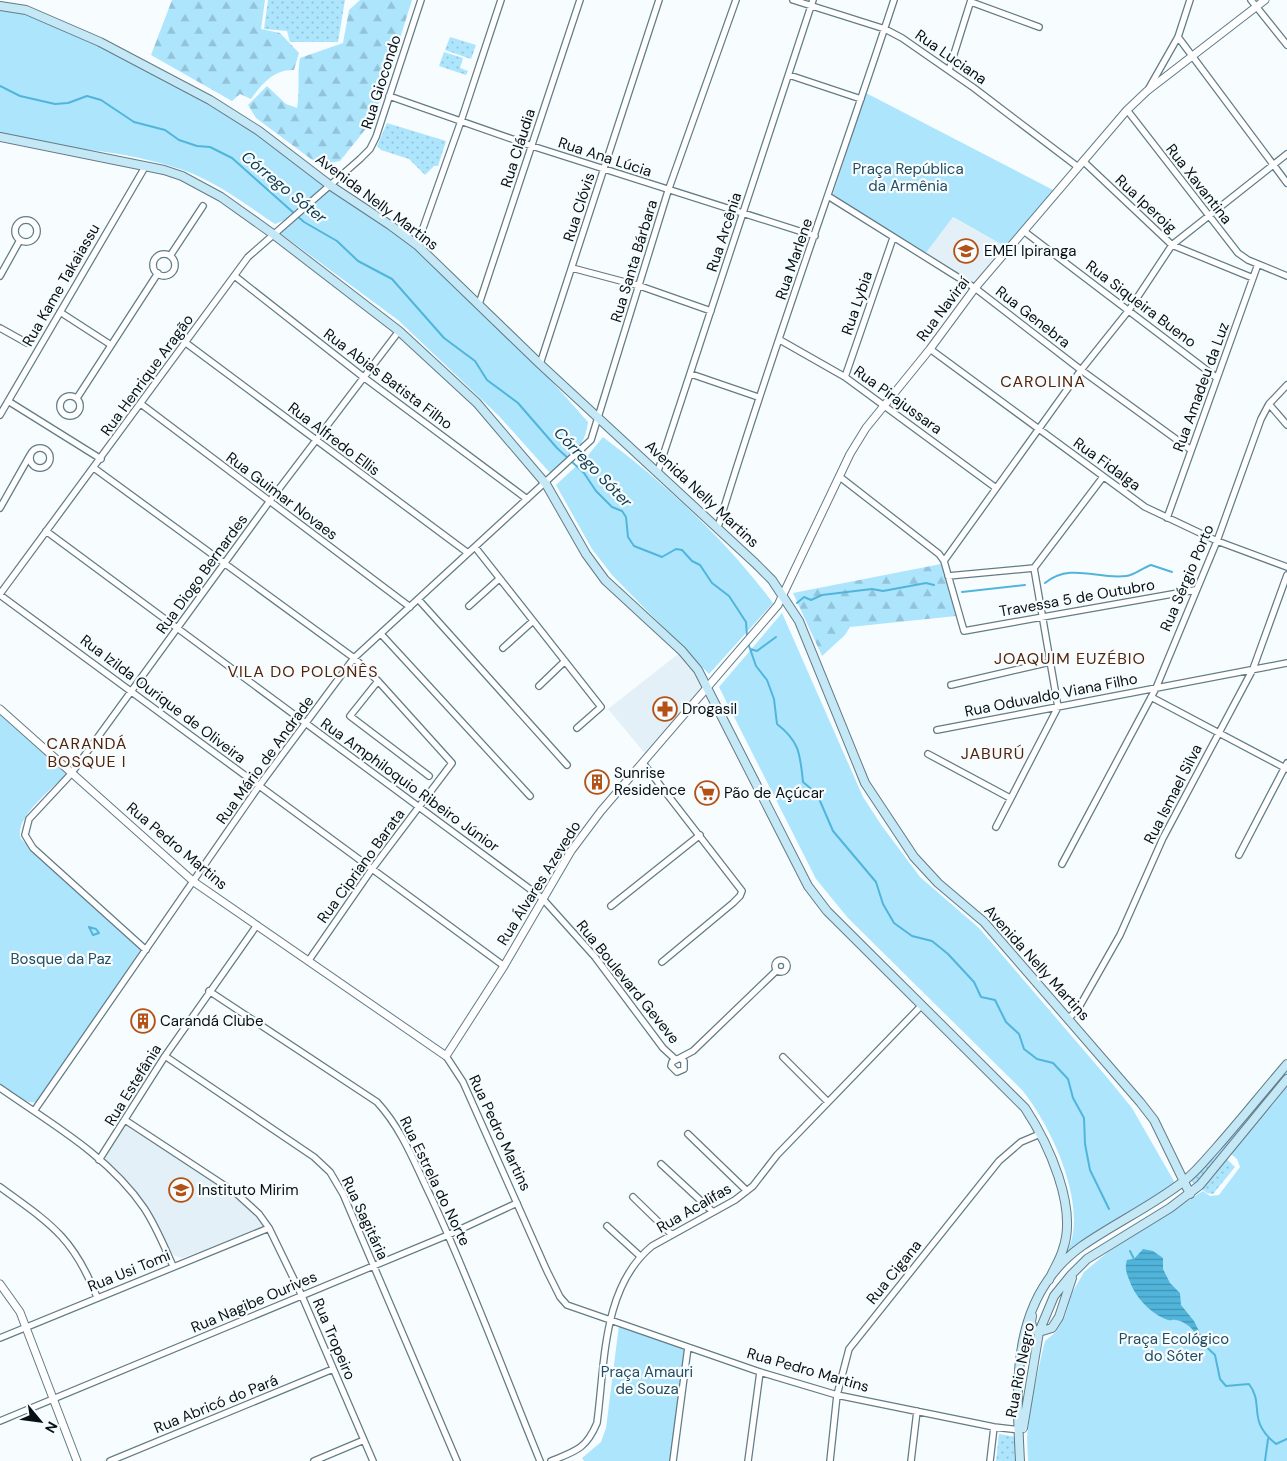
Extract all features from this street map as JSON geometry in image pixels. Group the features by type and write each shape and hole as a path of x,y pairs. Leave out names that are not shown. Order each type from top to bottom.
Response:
{"main road":[{"name":"Avenida Nelly Martins","path":"0,6 26,10 124,53 235,114 331,186 417,245 540,364 658,471 772,580 799,621 865,782 889,822 926,872 984,922 1114,1069 1154,1120 1190,1194"},
{"path":"0,138 145,167 182,176 200,185 221,197 273,234 399,331 476,403 546,484 586,554 605,580 684,654 698,670 709,688 808,886 827,911 1015,1095 1034,1120 1062,1186 1068,1216 1064,1249 1049,1280"},
{"name":"Rua Rio Negro","path":"1021,1432 1019,1363 1023,1334 1038,1297 1049,1280 1061,1265 1080,1248 1183,1182 1221,1142 1287,1064"},
{"name":"Rua Rio Negro","path":"1021,1432 1039,1332 1054,1296 1080,1266 1105,1247 1190,1194 1225,1155 1287,1079"},
{"path":"1038,1297 1031,1322 1033,1329 1039,1332 1052,1328 1059,1317 1066,1290 1080,1266"},
{"path":"1020,1461 1021,1432"}],"street":[{"name":"Rua Giocondo","path":"331,186 370,149 421,0"},
{"path":"417,245 462,121 501,0"},
{"name":"Rua Cláudia","path":"479,304 580,0"},
{"name":"Rua Clóvis","path":"540,364 659,0"},
{"name":"Rua Santa Bárbara","path":"600,418 668,191 736,0"},
{"name":"Rua Luciana","path":"793,0 812,3 885,29 902,38 1081,164"},
{"name":"Rua Marlene","path":"718,527 758,397 780,340 894,0"},
{"path":"1147,91 1178,37 1190,0"},
{"path":"1250,0 1287,45"},
{"name":"Rua Naviraí","path":"783,595 866,428 930,349 975,288 1025,232 1127,110 1147,91 1265,0"},
{"path":"949,70 971,1 1039,26"},
{"name":"Rua Arcênia","path":"658,471 812,3"},
{"path":"1178,37 1287,183"},
{"path":"788,75 861,99"},
{"name":"Rua Ana Lúcia","path":"389,96 604,170 668,191 744,212 815,236"},
{"name":"Rua Xavantina","path":"1127,110 1208,217 1238,253 1287,276"},
{"path":"944,561 1081,370 1129,310 1172,245 1287,154"},
{"name":"Rua Iperoig","path":"1081,164 1172,245 1253,278"},
{"name":"Rua Kame Takaiassu","path":"0,415 145,167"},
{"name":"Rua Henrique Aragão","path":"0,594 236,277 248,257 331,186"},
{"name":"Rua Genebra","path":"828,196 975,288 1081,370 1191,450"},
{"path":"170,256 203,206"},
{"name":"Rua Siqueira Bueno","path":"1025,232 1217,378"},
{"name":"Rua Lybia","path":"845,377 893,238"},
{"path":"0,276 20,240"},
{"path":"162,254 170,256 173,259 174,269 167,275 158,274 153,267 155,259 162,254"},
{"name":"Rua Amadeu da Luz","path":"1166,518 1258,264"},
{"path":"572,268 640,286 711,311"},
{"path":"77,398 158,274"},
{"name":"Rua Abias Batista Filho","path":"236,277 362,376 527,498"},
{"path":"60,312 111,345"},
{"path":"0,328 27,343"},
{"name":"Rua Diogo Bernardes","path":"146,950 34,848 27,840 24,830 29,819 72,774 314,441 362,376 399,331"},
{"name":"Rua Pirajussara","path":"780,340 845,377 996,488"},
{"name":"Rua Alfredo Ellis","path":"186,343 314,441 468,553"},
{"name":"Rua Fidalga","path":"930,349 1145,507 1217,541 1287,567"},
{"path":"691,374 758,397"},
{"name":"Rua Sérgio Porto","path":"1062,864 1156,688 1195,590 1217,541 1261,419 1269,404 1287,385"},
{"path":"8,401 101,459"},
{"name":"Rua Guimar Novaes","path":"141,404 410,607"},
{"path":"1269,404 1287,425"},
{"name":"Rua Mário de Andrade","path":"34,1111 259,786 354,658 527,498 546,484 579,454 591,440 600,418"},
{"path":"0,508 30,455"},
{"path":"94,468 354,658 378,681 350,716 429,776"},
{"path":"840,477 939,554 944,561 948,576 1034,568"},
{"path":"996,827 1058,707 1034,568 1103,477"},
{"name":"Rua Amphiloquio Ribeiro Júnior","path":"46,531 542,898"},
{"path":"475,547 601,707 577,728"},
{"name":"Rua Ismael Silva","path":"1069,1018 1082,1004 1120,935 1164,838 1253,670 1287,575"},
{"name":"Travessa 5 de Outubro","path":"948,576 964,631 1195,590"},
{"path":"469,606 500,579"},
{"name":"Rua Izilda Ourique de Oliveira","path":"0,594 504,966"},
{"name":"Rua Álvares Azevedo","path":"446,1056 504,966 542,898 583,835 759,630 783,595"},
{"path":"418,600 567,765"},
{"path":"502,648 533,621"},
{"path":"381,634 530,796"},
{"path":"539,686 565,661"},
{"path":"951,684 1050,662"},
{"name":"Rua Oduvaldo Viana Filho","path":"937,730 1287,663"},
{"name":"Rua Cipriano Barata","path":"309,960 372,869 452,763 378,681"},
{"path":"1151,697 1286,766 1238,854"},
{"name":"Rua Pedro Martins","path":"0,710 194,882 446,1056 463,1082 560,1297 567,1305 760,1372 837,1395 1021,1432"},
{"path":"928,754 1010,798"},
{"path":"643,763 742,890 740,896 662,962"},
{"path":"611,906 700,835"},
{"name":"Rua Boulevard Geveve","path":"542,898 595,956 663,1048 678,1059 693,1050 776,970"},
{"name":"Rua Estefânia","path":"99,1160 165,1056 256,925"},
{"name":"Rua Estrela do Norte","path":"209,991 377,1102 399,1131 448,1235 540,1461"},
{"name":"Rua Acalifas","path":"551,1461 577,1450 590,1439 597,1423 611,1319 623,1283 640,1256 672,1235 735,1200 747,1190 828,1102 922,1005"},
{"name":"Rua Sagitária","path":"165,1056 296,1143 330,1172 343,1194 457,1461"},
{"path":"783,1057 828,1102"},
{"path":"0,1088 99,1160 127,1186 144,1208 173,1266"},
{"name":"Rua Tropeiro","path":"125,1120 236,1193 259,1214 269,1228 302,1296 373,1461"},
{"path":"688,1134 747,1190"},
{"name":"Rua Cigana","path":"830,1461 837,1395 845,1362 855,1340 999,1161 1021,1142 1040,1134"},
{"path":"661,1164 714,1212"},
{"path":"0,1187 41,1216 70,1244 84,1267 97,1298"},
{"path":"633,1197 672,1235"},
{"name":"Rua Nagibe Ourives","path":"0,1421 448,1235 517,1203"},
{"path":"607,1226 640,1256"},
{"name":"Rua Usi Tomi","path":"0,1338 269,1228"},
{"path":"0,1284 20,1312 52,1400 77,1461"},
{"path":"674,1461 688,1347"},
{"name":"Rua Abricó do Pará","path":"110,1461 333,1369"},
{"path":"748,1461 760,1372"},
{"path":"911,1461 917,1411"},
{"path":"990,1461 994,1427"},
{"path":"314,1461 364,1440"}],"shaded area":[{"name":"EMEI Ipiranga","path":"952,217 1008,248 977,284 925,254"},
{"path":"682,651 709,688 648,757 608,709"},
{"name":"Instituto Mirim","path":"125,1122 235,1194 258,1215 267,1228 182,1258 175,1256 171,1252 147,1205 103,1157"},
{"path":"1143,1249 1153,1251 1163,1258 1163,1269 1170,1283 1180,1293 1181,1305 1194,1321 1201,1335 1201,1342 1188,1325 1180,1321 1168,1320 1156,1314 1136,1294 1127,1274 1126,1263 1127,1260 1134,1259"}],"green space":[{"path":"172,0 265,0 261,29 280,33 299,53 294,70 280,72 269,78 251,99 240,94 232,101 151,55"},
{"path":"268,0 345,0 338,42 290,42 287,31 264,29"},
{"path":"360,0 412,0 381,99 368,126 340,161 319,165 256,118 248,105 267,86 286,104 297,108 300,58 343,43 349,10"},
{"path":"0,9 25,14 98,44 208,103 255,133 323,184 415,247 539,367 588,422 584,439 576,451 551,474 499,416 398,320 276,230 285,220 275,224 208,181 161,163 93,150 0,140"},
{"path":"450,37 476,45 471,59 445,50"},
{"path":"444,52 463,58 460,68 468,71 466,75 439,66"},
{"name":"Praça República da Armênia","path":"866,93 1055,191 1008,248 953,217 925,254 895,237 833,194"},
{"path":"387,123 446,141 438,166 434,166 425,175 409,159 381,150 377,146"},
{"path":"603,437 673,494 694,514 735,556 773,603 709,674 612,575 592,549 556,485 589,454"},
{"path":"941,564 956,616 850,627 845,635 822,656 793,593"},
{"path":"782,613 863,797 882,826 920,877 979,928 1105,1075 1132,1108 1175,1183 1067,1252 1073,1234 1074,1213 1071,1191 1055,1145 1033,1105 1022,1090 848,918 816,879 719,687"},
{"name":"Bosque da Paz","path":"0,712 68,773 28,813 20,831 21,839 142,948 37,1102 22,1099 0,1084"},
{"path":"1287,1071 1287,1076 1221,1153 1235,1167 1213,1194 1207,1193 1199,1187 1197,1188 1191,1180"},
{"name":"Praça Ecológico do Sóter","path":"1287,1087 1287,1461 1028,1461 1027,1437 1031,1404 1045,1341 1056,1332 1065,1316 1072,1293 1084,1272 1108,1252 1203,1191 1210,1196 1219,1195 1240,1167 1237,1159 1231,1154"},
{"name":"Praça Amauri de Souza","path":"619,1325 685,1349 671,1461 584,1461 582,1458 601,1442 606,1428"},
{"path":"999,1434 1016,1437 1016,1461 996,1461"}],"waterway":[{"name":"Córrego Sóter","path":"0,86 20,96 55,104 68,103 87,96 101,100 134,122 165,130 179,140 197,146 210,147 232,158 304,222 337,241 358,261 392,279 444,338 475,361 487,380 518,403 557,448 584,473 596,491 612,507 622,511 626,517 628,537 634,546 662,557 676,549 682,550 692,561 700,565 712,583 729,596 746,622 747,636"},
{"path":"1045,583 1055,577 1075,573 1116,577 1126,576 1151,565 1172,572"},
{"path":"797,603 804,597 811,600 822,595 872,589 883,591 926,583 934,585"},
{"path":"962,592 1025,585"},
{"path":"750,649 757,651 776,637"},
{"name":"Córrego Sóter","path":"748,643 756,666 767,680 774,699 777,724 785,731 798,749 803,782 817,794 833,831 876,882 883,904 894,923 912,936 932,941 948,954 974,982 981,997 995,1000 1006,1022 1019,1034 1024,1049 1037,1059 1053,1063 1068,1079 1073,1098 1084,1118 1085,1144 1090,1170 1109,1209"},
{"path":"89,927 96,929 99,933 93,935 89,927"},
{"name":"Córrego Sóter","path":"1130,1251 1134,1259"},
{"path":"1200,1341 1215,1355 1220,1379 1226,1386 1249,1384 1256,1399 1258,1420 1267,1435 1276,1444 1287,1439"},
{"path":"1265,1461 1268,1439"}],"place":[{"name":"EMEI Ipiranga","path":"966,251"},
{"name":"Drogasil","path":"665,709"},
{"name":"Sunrise Residence","path":"597,782"},
{"name":"Pão de Açúcar","path":"707,793"},
{"name":"Carandá Clube","path":"143,1021"},
{"name":"Instituto Mirim","path":"181,1190"}],"district":[{"name":"CAROLINA","path":"1043,381"},
{"name":"JOAQUIM EUZÉBIO","path":"1070,658"},
{"name":"VILA DO POLONÊS","path":"303,671"},
{"name":"CARANDÁ BOSQUE I","path":"87,752"},
{"name":"JABURÚ","path":"993,753"}]}
